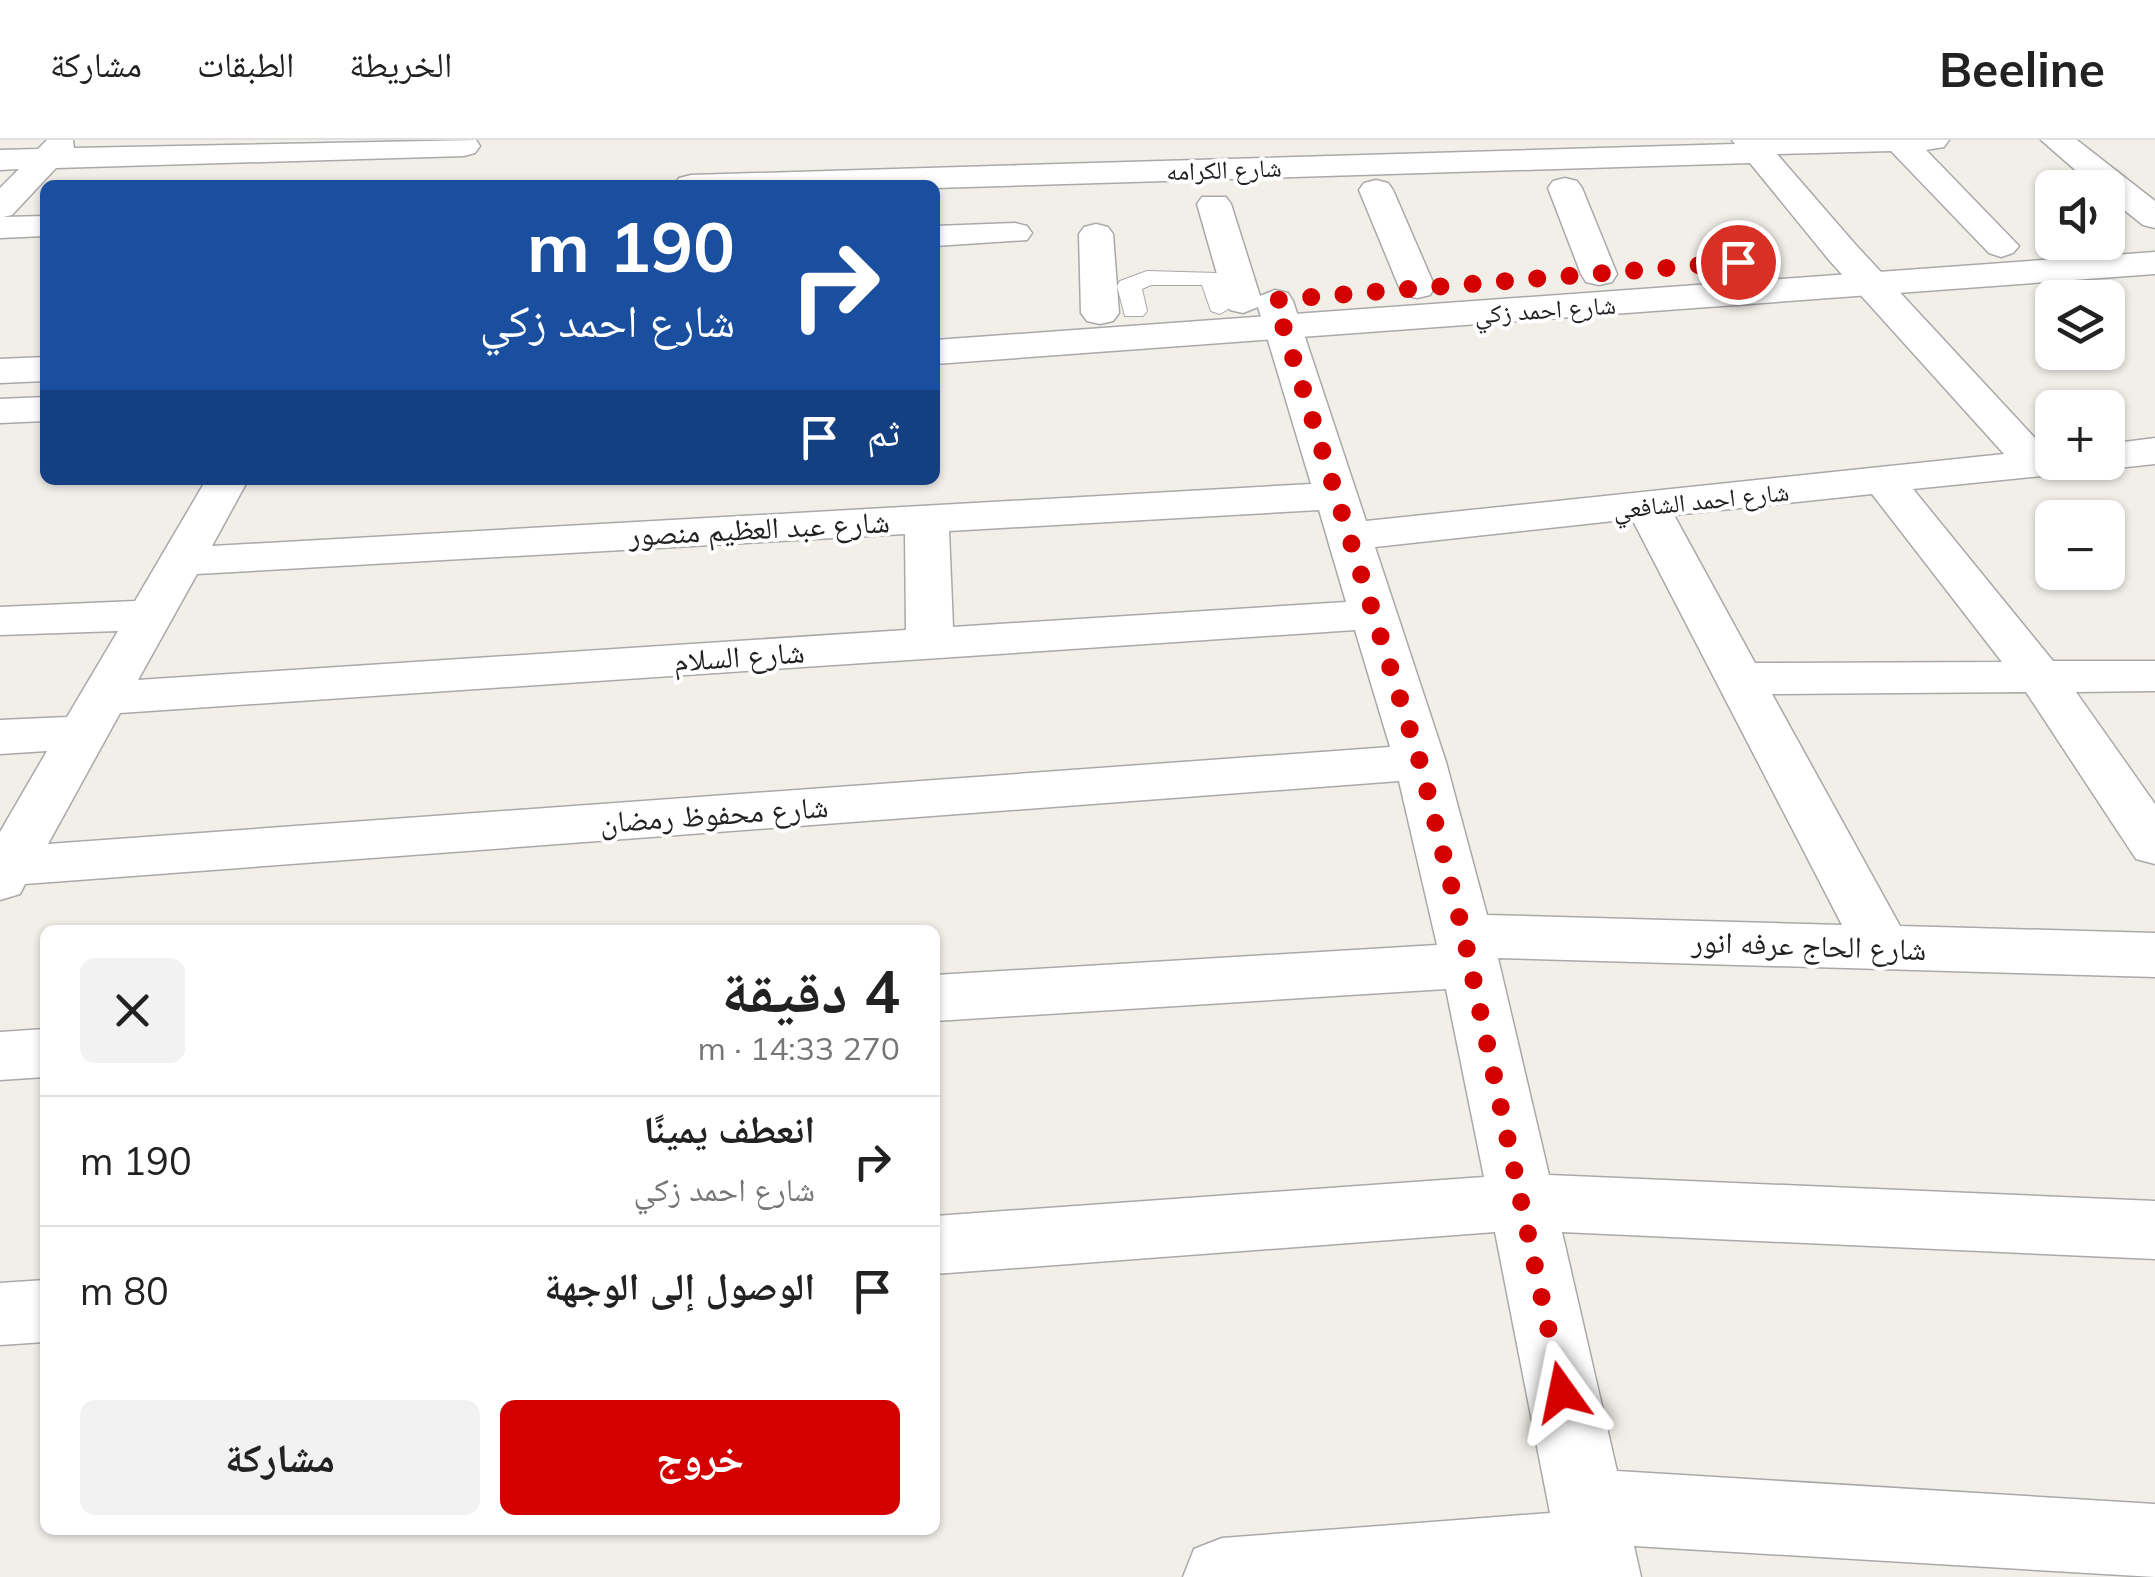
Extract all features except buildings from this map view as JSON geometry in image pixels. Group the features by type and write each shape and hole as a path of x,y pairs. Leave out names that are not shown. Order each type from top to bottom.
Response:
{"street":[{"path":"0,160 56,149 462,150 497,140"},
{"name":"شارع الكرامه","path":"826,180 1934,140"},
{"path":"2056,140 2155,218"},
{"path":"1899,141 2001,246"},
{"path":"1752,146 1842,252 2035,454"},
{"path":"0,208 56,149"},
{"path":"1565,188 1600,274"},
{"path":"1376,190 1417,287"},
{"path":"1214,204 1249,306 1343,516 1420,762 1467,951 1594,1544"},
{"path":"0,228 40,226"},
{"path":"940,236 1015,233"},
{"path":"1096,234 1121,308"},
{"path":"2125,238 2155,236"},
{"name":"شارع احمد زكي","path":"940,351 1249,306 1417,287 1842,252 2035,243"},
{"name":"شارع احمد زكي","path":"940,322 1121,308 1876,286 2155,263"},
{"path":"0,371 40,369"},
{"path":"0,411 40,409"},
{"path":"2125,455 2154,453"},
{"name":"شارع احمد الشافعي","path":"1343,516 1647,506 2035,464"},
{"path":"1883,480 2040,677 2155,844"},
{"path":"4,873 224,485"},
{"path":"1647,506 1882,947"},
{"name":"شارع عبد العظيم منصور","path":"182,561 927,519 1343,516"},
{"path":"927,519 930,644"},
{"path":"0,620 151,614"},
{"name":"شارع السلام","path":"0,737 94,715 930,644 1374,614"},
{"path":"1742,680 2155,676"},
{"name":"شارع محفوظ رمضان","path":"4,873 1420,762"},
{"name":"شارع الحاج عرفه انور","path":"940,998 1467,951 1882,947 2155,955"},
{"path":"0,1056 40,1053"},
{"path":"940,1245 1521,1202 2155,1230"},
{"path":"0,1314 40,1311"},
{"path":"1222,1577 1594,1544 2155,1542"}],"route":[{"path":"1562,1392 1464,936 1420,762 1275,300 1738,262"}]}
